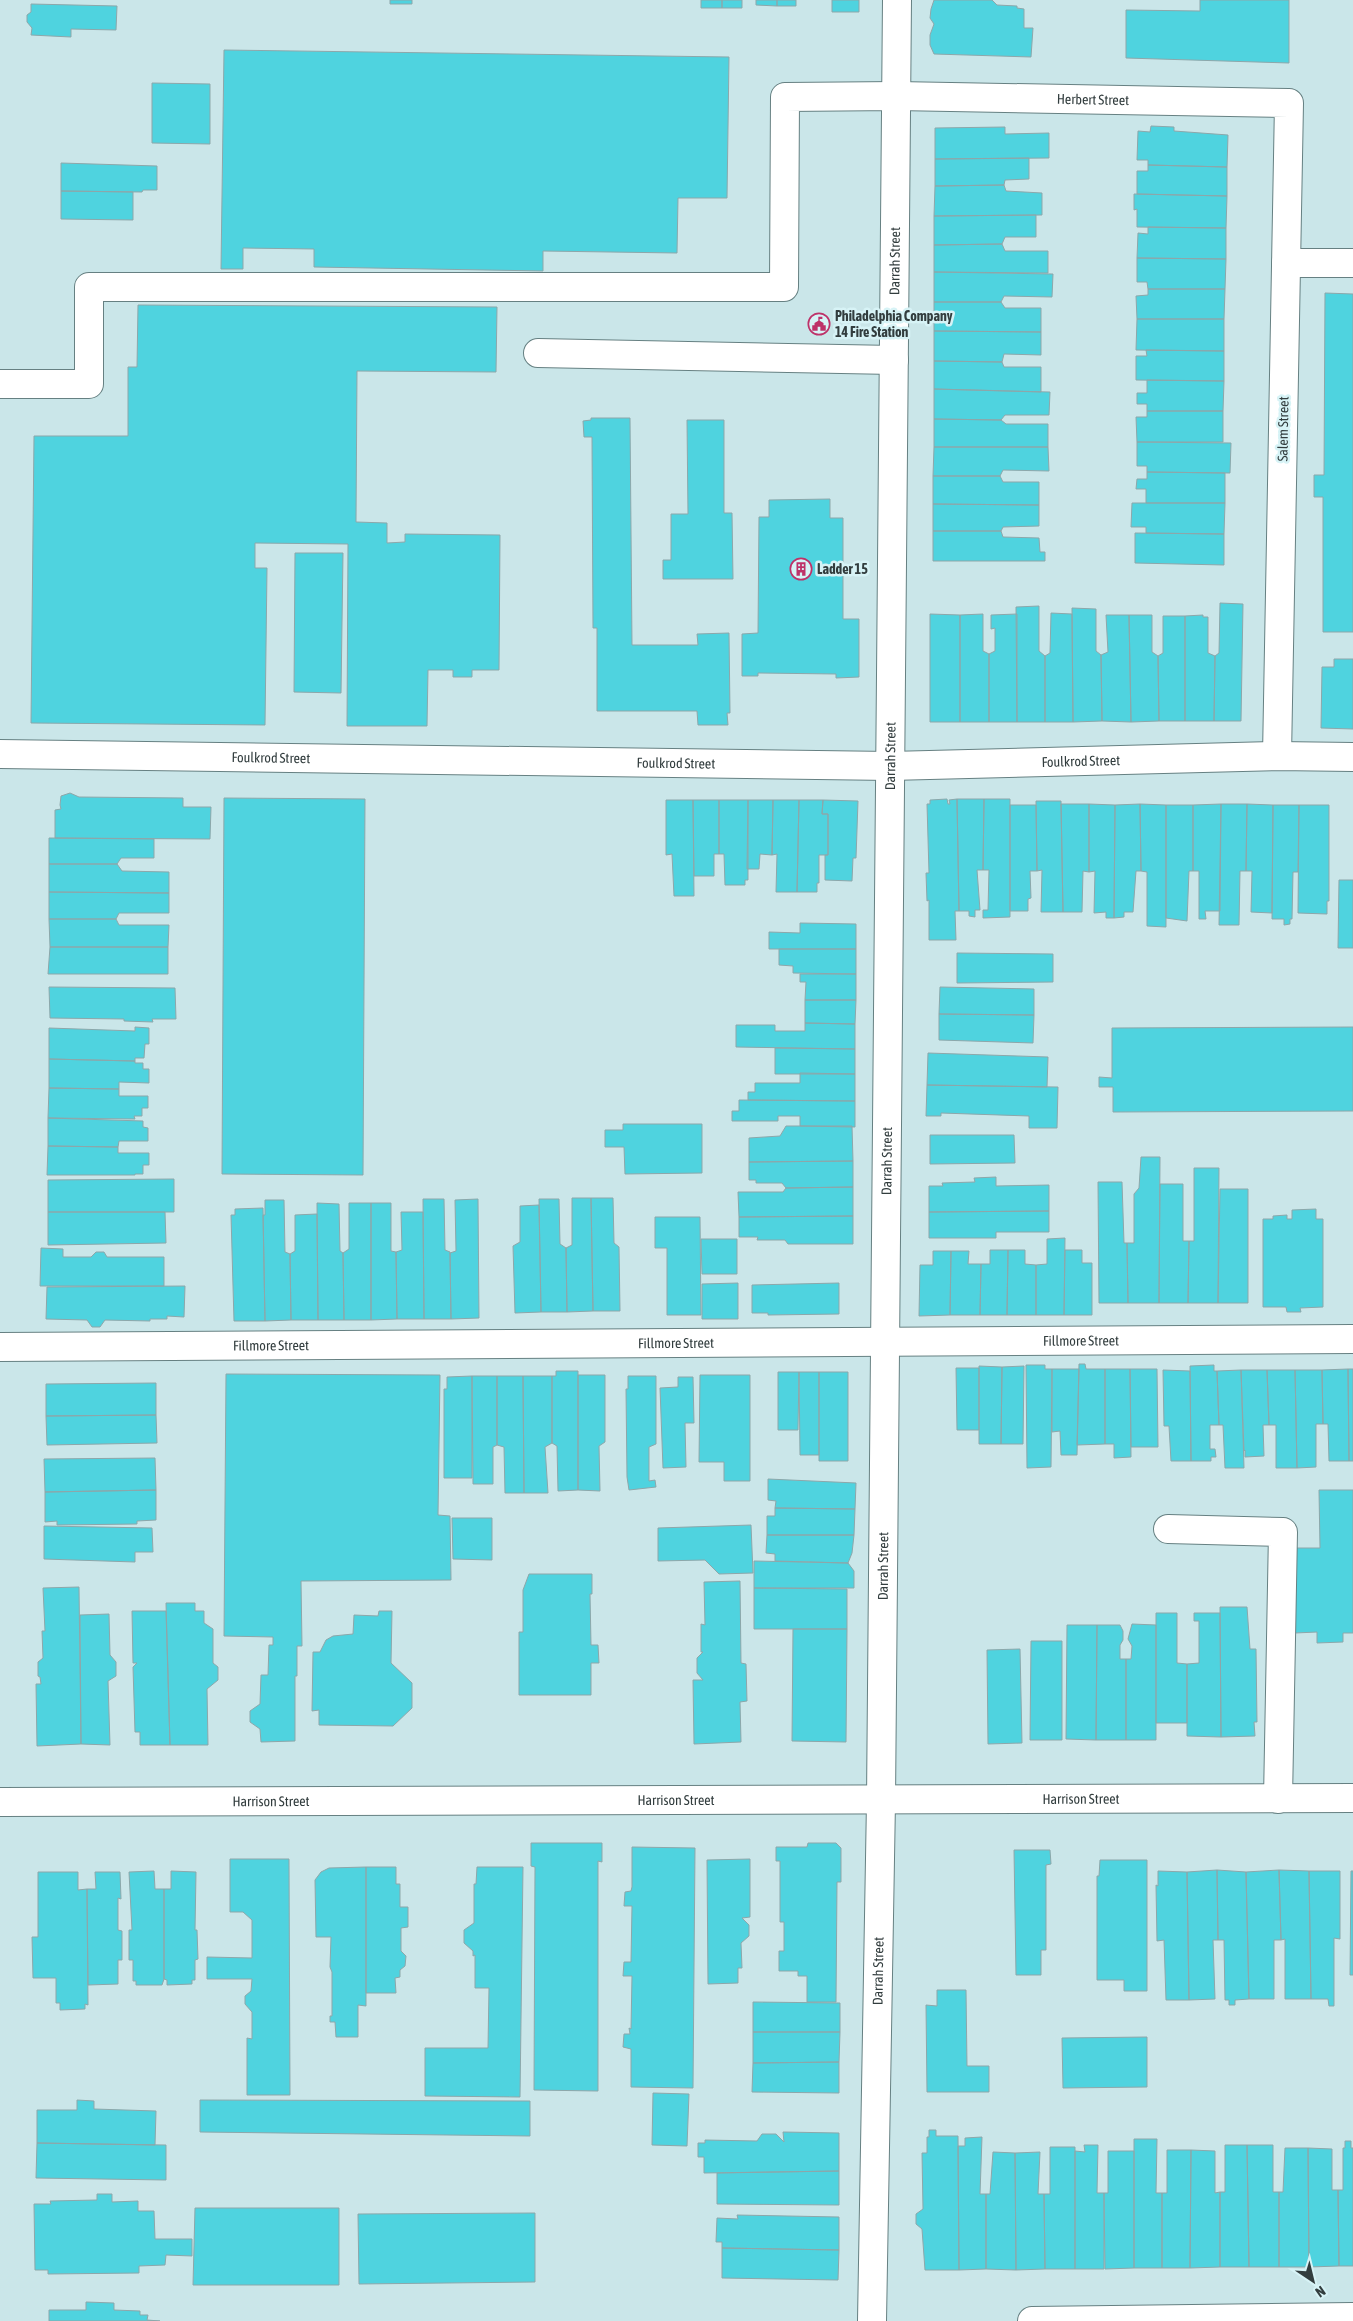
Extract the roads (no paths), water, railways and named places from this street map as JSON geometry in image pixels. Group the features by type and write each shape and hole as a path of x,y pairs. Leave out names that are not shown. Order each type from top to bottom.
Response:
{"street":[{"name":"Darrah Street","path":"872,2321 881,1801 897,96 896,0"},
{"name":"Herbert Street","path":"0,384 89,384 89,287 784,287 785,96 897,96 1289,103"},
{"name":"Salem Street","path":"1278,756 1289,103"},
{"path":"1286,263 1353,263"},
{"path":"538,353 894,360"},
{"name":"Foulkrod Street","path":"0,754 890,766 1278,756 1353,757"},
{"name":"Fillmore Street","path":"0,1347 1353,1339"},
{"path":"1168,1529 1284,1532 1278,1799"},
{"name":"Harrison Street","path":"0,1802 881,1801 1353,1798"},
{"path":"1032,2321 1353,2316"}],"place":[{"name":"Philadelphia Company 14 Fire Station","path":"819,324"},
{"name":"Ladder 15","path":"801,569"}]}
